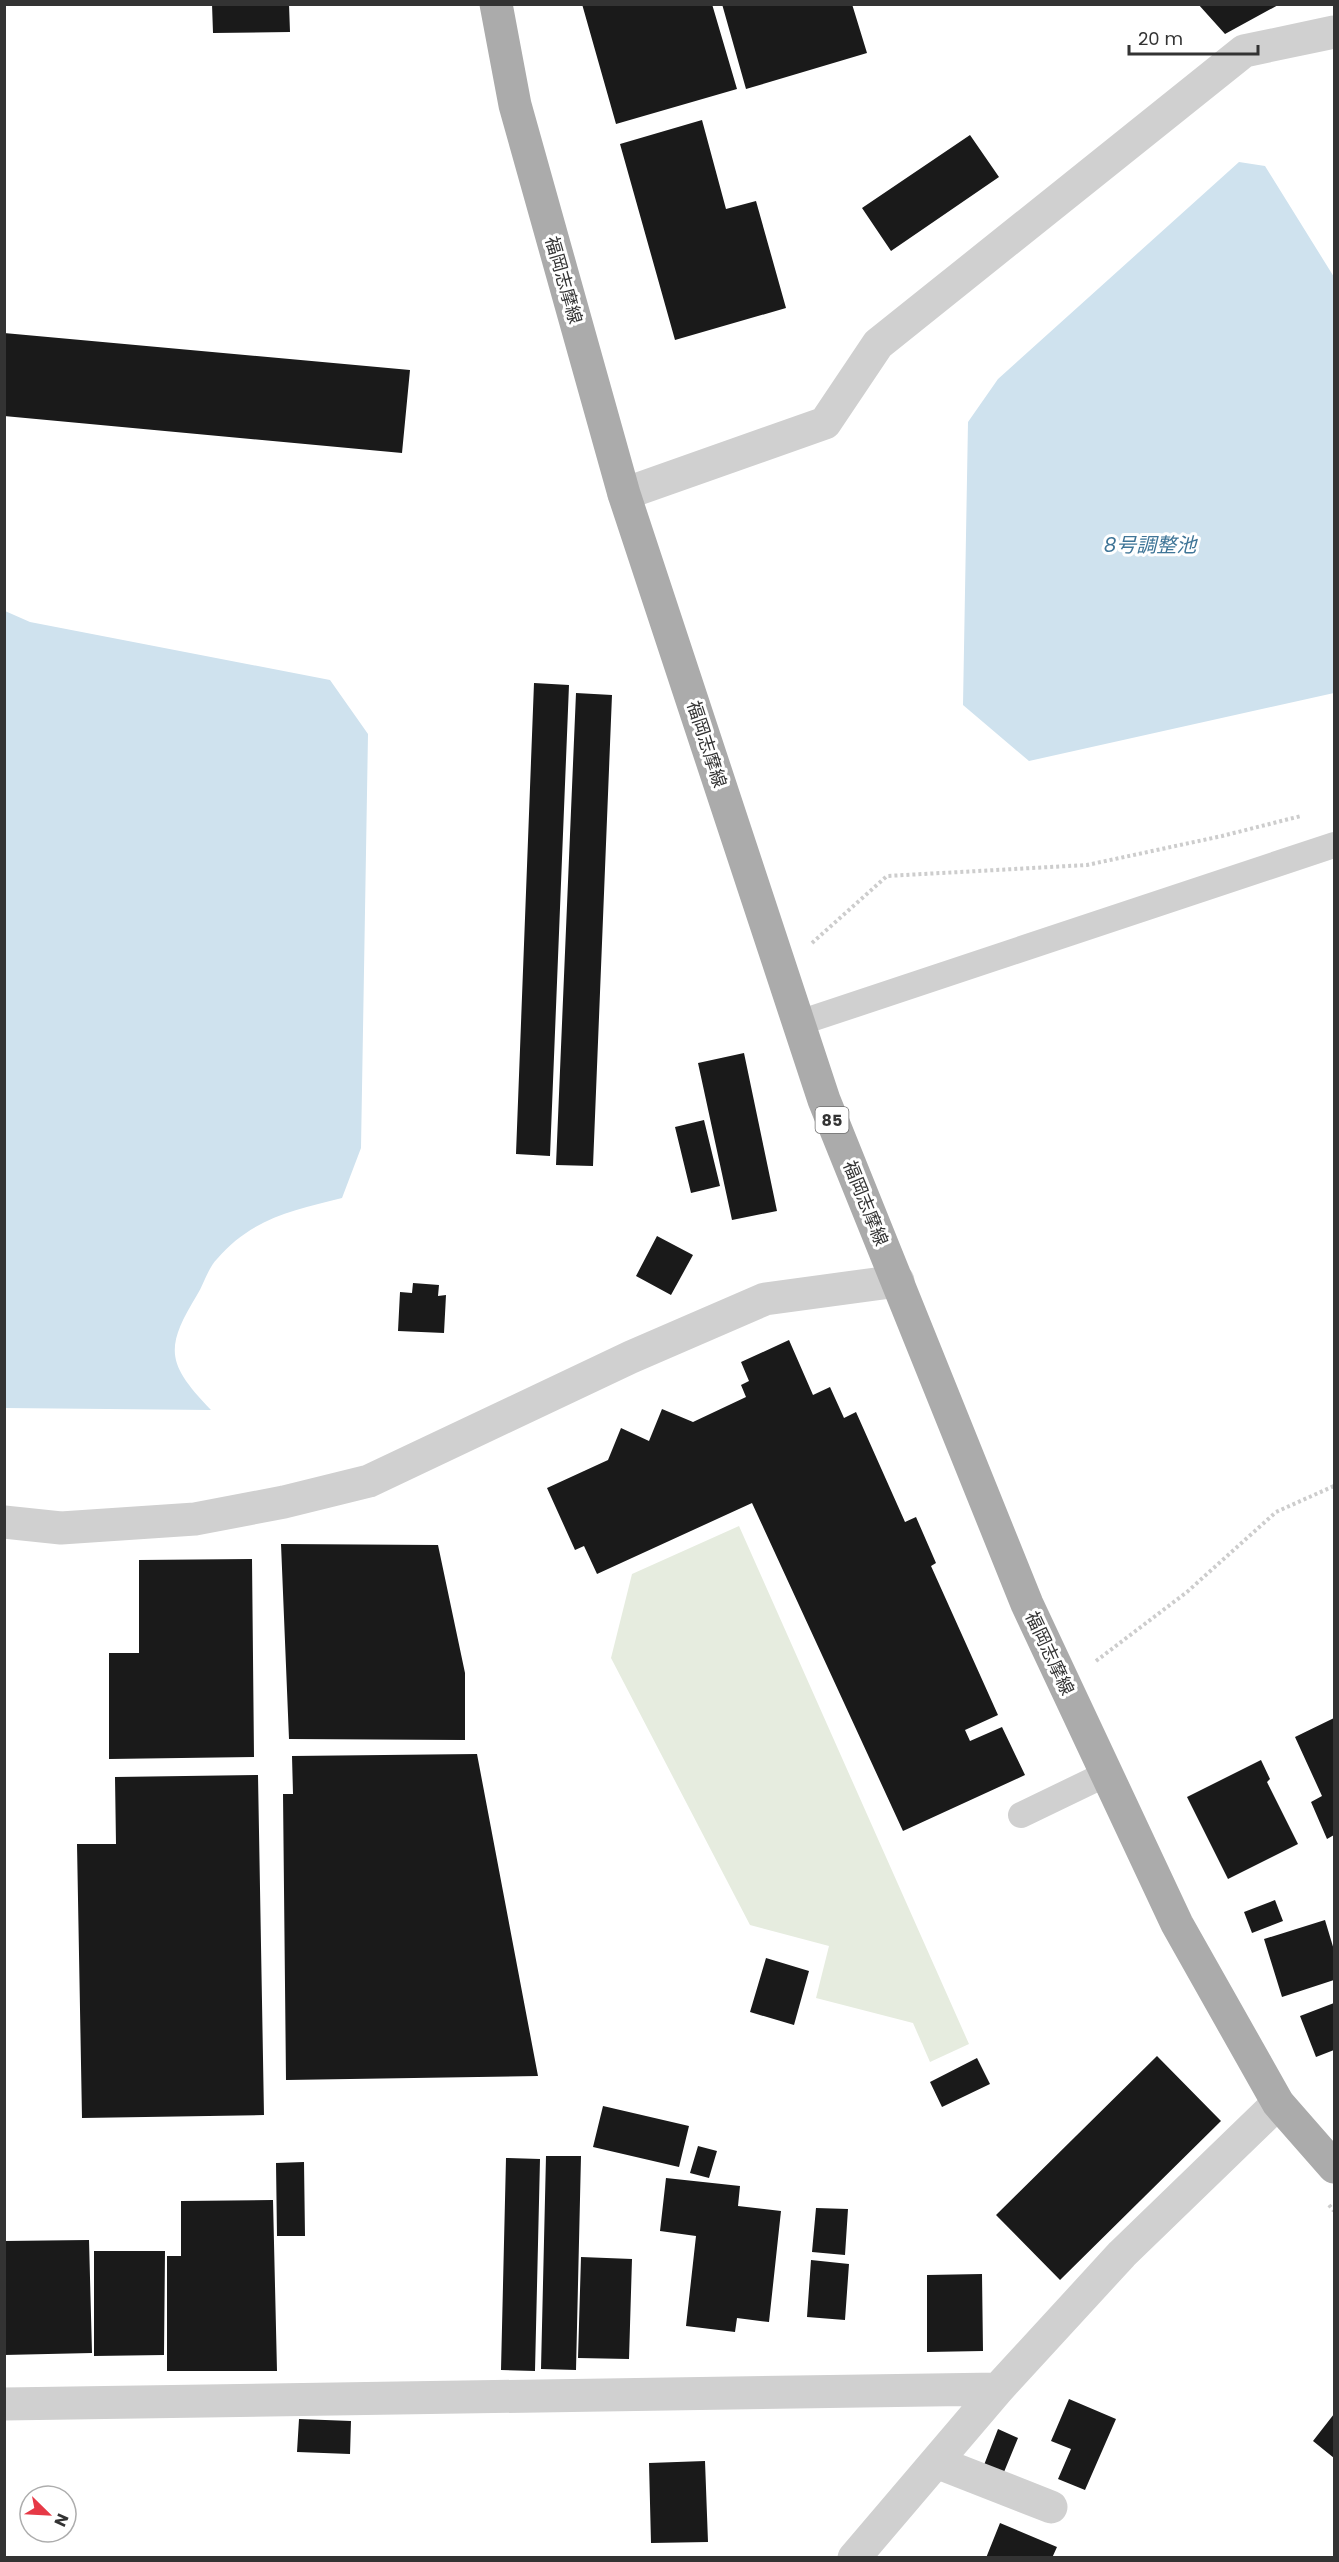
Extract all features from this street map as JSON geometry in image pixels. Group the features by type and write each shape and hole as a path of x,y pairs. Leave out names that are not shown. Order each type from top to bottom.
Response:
{"main road":[{"name":"福岡志摩線","path":"496,4 515,105 624,494 824,1100 1026,1604 1177,1924 1278,2103 1335,2167"}],"street":[{"path":"624,494 825,423 878,344 1245,51 1335,32"},
{"path":"4,1522 61,1528 195,1519 284,1502 369,1481 631,1357 765,1299 898,1281"},
{"path":"854,2558 998,2389 1122,2254 1278,2103"},
{"path":"4,2404 998,2389"},
{"path":"936,2462 1051,2506"}],"lane":[{"path":"799,1023 1335,845"},
{"path":"1021,1815 1106,1774"}],"path":[{"path":"782,969 887,876 1087,865 1222,836 1312,813"},
{"path":"1065,1685 1187,1592 1276,1512 1335,1486"}],"shaded area":[{"path":"739,1526 969,2044 930,2062 913,2023 816,1998 829,1946 750,1925 611,1658 632,1574"}],"water":[{"name":"8号調整池","path":"1239,162 1265,166 1334,277 1334,693 1029,761 963,705 968,422 998,379"},
{"path":"5,611 30,622 330,680 368,734 361,1148 342,1198 290,1212 259,1225 230,1245 211,1267 179,1329 175,1343 175,1356 186,1380 211,1410 5,1408"}],"building":[{"path":"212,4 289,4 290,32 213,33"},
{"path":"582,4 712,4 737,89 616,124"},
{"path":"722,4 852,4 867,53 746,89"},
{"path":"1198,4 1280,4 1225,34"},
{"path":"702,120 726,209 756,201 786,308 675,340 620,144"},
{"path":"970,135 999,177 891,251 862,208"},
{"path":"4,333 410,370 402,453 4,416"},
{"path":"534,683 569,685 550,1156 516,1154"},
{"path":"576,693 612,695 593,1166 556,1165"},
{"path":"744,1053 777,1211 732,1220 698,1063"},
{"path":"704,1120 720,1186 691,1193 675,1127"},
{"path":"657,1236 693,1255 671,1295 636,1276"},
{"path":"413,1283 439,1285 438,1296 446,1295 444,1333 398,1331 400,1292 412,1293"},
{"path":"789,1340 813,1395 830,1387 844,1418 856,1412 905,1522 916,1517 936,1563 931,1566 998,1715 965,1730 970,1741 1002,1727 1025,1775 903,1831 752,1503 597,1574 584,1546 575,1550 547,1488 608,1460 621,1428 649,1441 662,1409 693,1422 746,1397 741,1385 749,1381 741,1362"},
{"path":"281,1544 438,1545 465,1673 465,1740 289,1739"},
{"path":"252,1559 254,1757 109,1759 109,1653 139,1653 139,1560"},
{"path":"1334,1718 1334,1835 1327,1839 1311,1802 1322,1796 1295,1737"},
{"path":"477,1754 538,2076 286,2080 283,1794 293,1794 292,1756"},
{"path":"1261,1760 1270,1779 1267,1782 1298,1844 1228,1879 1187,1797"},
{"path":"258,1775 264,2115 82,2118 77,1844 116,1844 115,1777"},
{"path":"1275,1900 1283,1921 1252,1933 1244,1912"},
{"path":"1325,1920 1334,1950 1334,1980 1282,1997 1264,1939"},
{"path":"766,1958 809,1971 794,2025 750,2012"},
{"path":"1334,2003 1334,2050 1316,2057 1300,2016"},
{"path":"1157,2056 1221,2121 1060,2280 996,2215"},
{"path":"977,2058 990,2084 942,2107 930,2082"},
{"path":"603,2106 689,2126 679,2167 593,2147"},
{"path":"698,2146 717,2151 709,2178 690,2173"},
{"path":"546,2156 581,2156 576,2370 541,2369"},
{"path":"506,2158 540,2159 535,2371 501,2370"},
{"path":"304,2162 305,2236 277,2236 276,2163"},
{"path":"666,2178 740,2186 738,2206 781,2211 769,2322 737,2318 735,2332 686,2326 696,2236 660,2231"},
{"path":"273,2200 277,2371 167,2371 167,2256 181,2256 181,2201"},
{"path":"816,2208 848,2209 845,2255 812,2252"},
{"path":"89,2240 92,2353 4,2355 4,2241"},
{"path":"94,2251 165,2251 164,2355 94,2356"},
{"path":"581,2257 632,2259 629,2359 578,2358"},
{"path":"811,2260 849,2264 845,2320 807,2317"},
{"path":"982,2274 983,2351 927,2352 927,2275"},
{"path":"1069,2399 1116,2419 1085,2490 1058,2479 1071,2449 1051,2441"},
{"path":"1334,2414 1334,2458 1313,2441"},
{"path":"299,2419 351,2421 350,2454 297,2452"},
{"path":"998,2429 1018,2438 1004,2472 984,2465"},
{"path":"705,2461 708,2542 651,2543 649,2463"},
{"path":"1000,2523 1057,2547 1052,2558 986,2558"}]}
